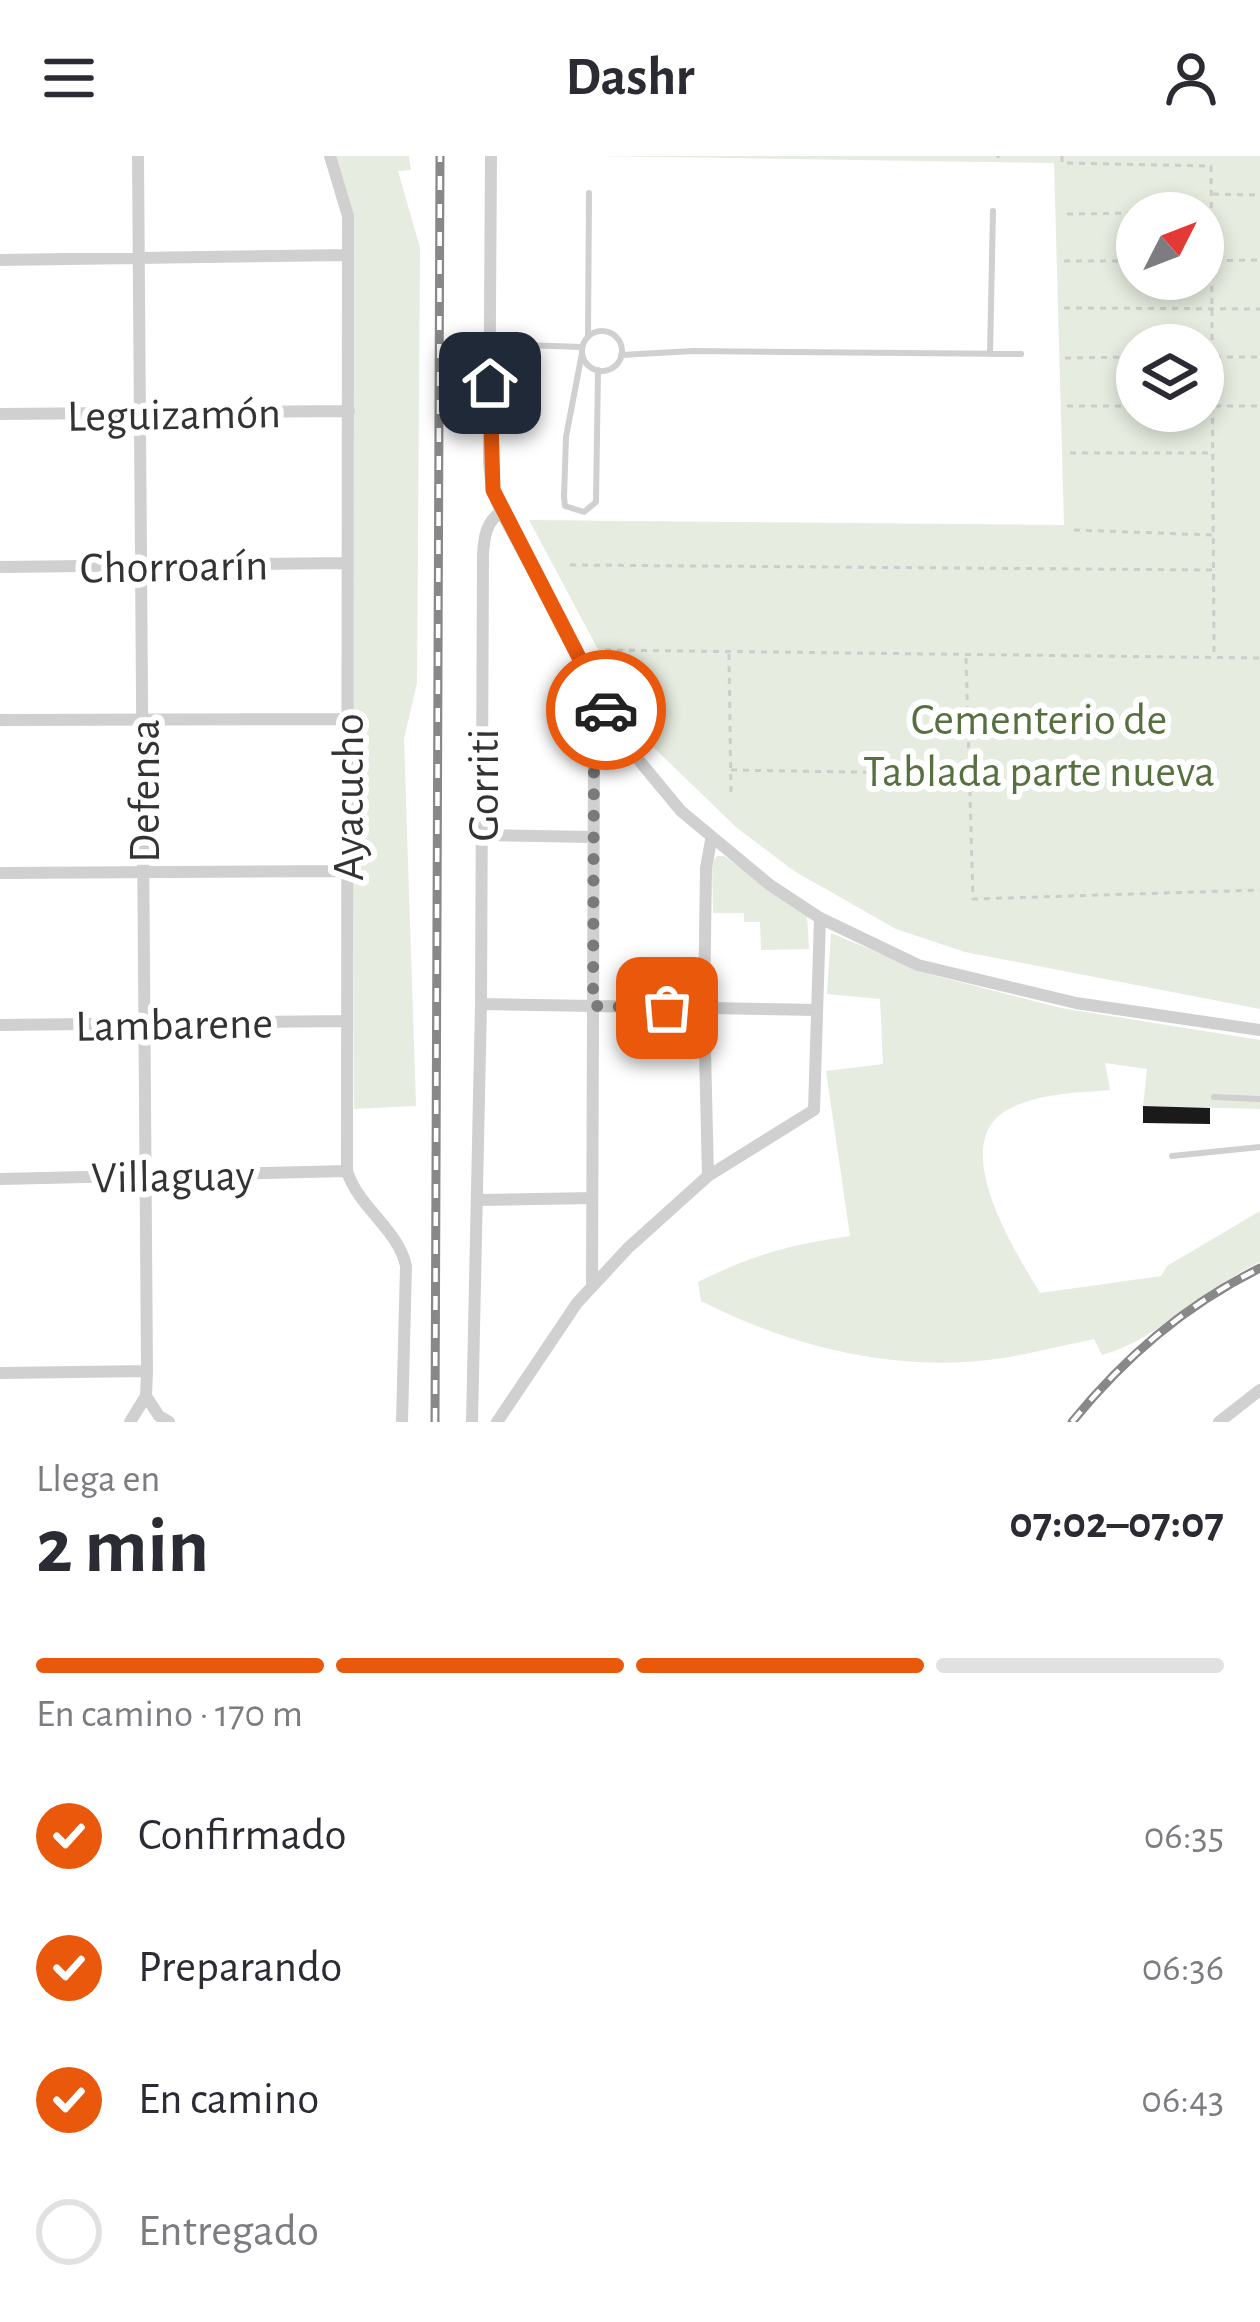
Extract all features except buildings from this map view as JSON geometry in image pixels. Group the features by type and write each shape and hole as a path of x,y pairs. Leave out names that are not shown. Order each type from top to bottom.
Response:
{"street":[{"name":"Defensa","path":"130,1422 146,1396 147,1371 138,156"},
{"name":"Ayacucho","path":"330,156 348,216 347,1171"},
{"path":"490,156 489,463 493,490 607,709 655,782 711,840 820,918 918,964 1076,1003 1260,1030"},
{"path":"0,260 348,255"},
{"name":"Leguizamón","path":"0,414 349,411"},
{"name":"Gorriti","path":"472,1422 481,1004 483,555 486,532 501,512"},
{"name":"Chorroarín","path":"0,567 349,563"},
{"path":"592,1285 594,742 607,709"},
{"path":"0,720 347,719"},
{"path":"481,835 593,837"},
{"path":"708,1176 704,1010 706,868 711,840"},
{"path":"0,873 347,871"},
{"path":"496,1422 592,1285 708,1176 809,1116 818,1104 820,918"},
{"path":"481,1004 817,1010"},
{"name":"Lambarene","path":"0,1025 347,1021"},
{"path":"347,1171 404,1255 402,1422"},
{"name":"Villaguay","path":"0,1178 347,1171"},
{"path":"478,1200 592,1198"},
{"path":"0,1373 147,1371"},
{"path":"1219,1422 1260,1390"},
{"path":"146,1396 169,1422"}],"lane":[{"path":"589,193 588,337 566,437 564,497 573,511 584,512 596,502 598,370"},
{"path":"990,354 993,211"},
{"path":"582,350 587,365 598,370 610,369 621,355 620,342 611,334 599,331 588,337"},
{"path":"490,344 582,350"},
{"path":"621,355 676,351 1021,354"},
{"path":"1214,1097 1260,1099"},
{"path":"1172,1156 1260,1147"}],"path":[{"path":"1062,156 1062,164 1211,166 1211,192"},
{"path":"1224,195 1260,196"},
{"path":"1067,214 1116,213"},
{"path":"1064,260 1116,260"},
{"path":"1224,261 1260,260"},
{"path":"1212,300 1212,324"},
{"path":"1064,308 1260,309"},
{"path":"1065,358 1116,357"},
{"path":"1224,357 1260,357"},
{"path":"1067,406 1116,406"},
{"path":"1224,406 1260,406"},
{"path":"1213,432 1214,658"},
{"path":"1070,453 1213,453"},
{"path":"1074,530 1214,535"},
{"path":"570,565 1214,570"},
{"path":"605,650 1260,658"},
{"path":"729,652 731,793"},
{"path":"966,657 973,899 1260,890"},
{"path":"730,770 969,774"}],"green space":[{"path":"334,156 409,156 411,170 398,171 420,248 417,683 404,739 416,1106 354,1109 351,218"},
{"name":"Cementerio de Tablada parte nueva","path":"595,156 1260,156 1260,1009 965,952 896,929 794,871 737,828 647,741 529,520 1064,525 1054,163"},
{"path":"724,856 807,915 809,949 761,950 760,922 744,922 744,913 713,913 712,862"},
{"path":"831,933 929,974 1061,1008 1260,1040 1260,1109 1143,1106 1147,1069 1105,1063 1110,1090 1058,1095 1009,1109 991,1125 983,1146 991,1198 1040,1293 1161,1276 1167,1266 1260,1211 1260,1262 1143,1337 1102,1355 1094,1339 965,1362 887,1359 810,1344 701,1301 698,1282 718,1272 772,1252 850,1236 826,1071 883,1064 880,999 827,994"}],"railway":[{"path":"435,1422 440,156"},
{"path":"1072,1422 1157,1335 1260,1268"}],"way so far":[{"path":"606,710 594,742 593,1006 667,1008"}],"route":[{"path":"490,383 493,490 606,710"}]}
